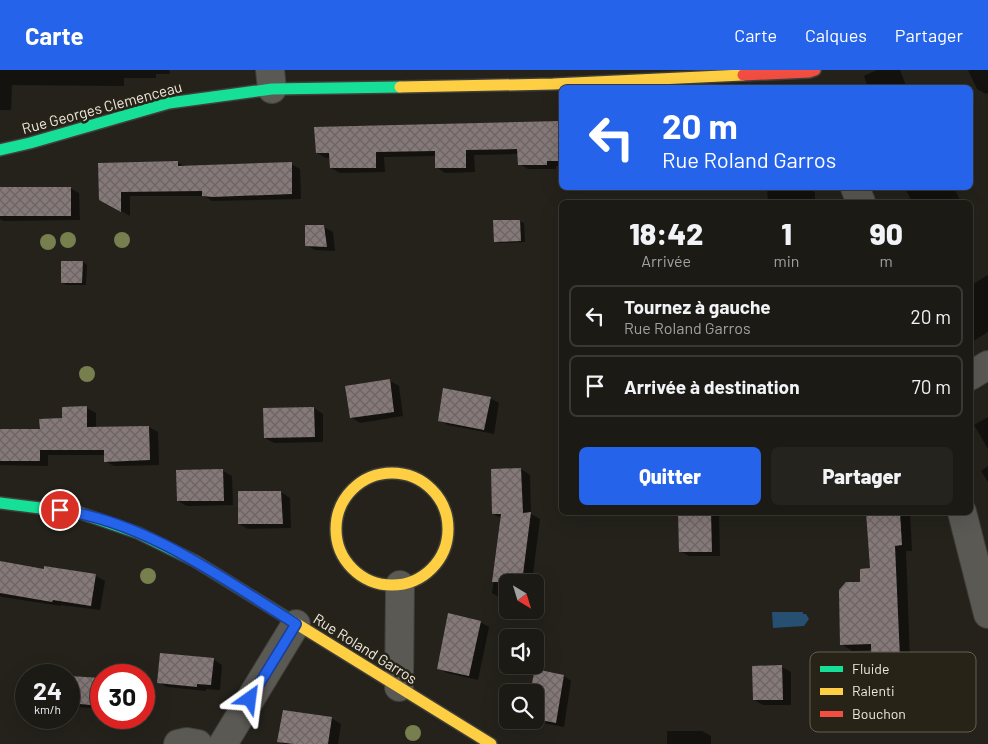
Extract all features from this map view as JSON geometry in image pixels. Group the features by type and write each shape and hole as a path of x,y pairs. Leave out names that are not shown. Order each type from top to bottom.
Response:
{"street":[{"name":"Rue Georges Clemenceau","path":"0,150 169,103 271,79 553,84 812,75"},
{"path":"973,374 988,365"},
{"path":"390,472 409,475 426,484 441,500 448,521 448,539 442,555 432,568 419,578 400,585 381,584 362,577 350,567 339,551 335,533 336,518 342,501 353,487 372,476 390,472"},
{"name":"Rue Roland Garros","path":"0,503 80,513 138,533 195,561 491,744"},
{"path":"963,515 988,614"},
{"path":"399,687 400,585"},
{"path":"223,744 296,624"},
{"path":"178,744 187,742 198,744"}],"water":[{"path":"772,612 803,612 809,619 804,626 773,628"}],"building":[{"path":"559,121 559,161 547,161 547,165 518,165 517,149 466,150 466,168 435,168 435,151 376,152 376,168 330,168 329,153 316,153 314,127"},
{"path":"178,161 178,166 292,162 292,194 213,197 202,196 202,191 121,192 121,212 99,200 98,163"},
{"path":"0,187 71,187 71,216 0,216"},
{"path":"493,220 520,220 521,241 494,242"},
{"path":"305,225 324,225 327,247 305,246"},
{"path":"61,261 83,261 82,283 61,283"},
{"path":"390,379 394,412 350,418 345,386"},
{"path":"443,388 491,397 484,430 438,421"},
{"path":"87,406 87,427 149,426 150,460 104,462 104,450 40,450 40,461 0,461 0,429 40,429 39,419 62,418 62,407"},
{"path":"314,407 315,437 264,438 263,408"},
{"path":"521,468 523,513 531,512 523,574 499,574 499,582 492,582 501,514 492,514 491,469"},
{"path":"223,469 224,501 177,501 176,470"},
{"path":"238,491 281,491 283,524 238,524"},
{"path":"678,515 711,515 712,552 679,552"},
{"path":"866,515 900,515 902,545 895,546 900,652 871,652 871,644 840,645 839,590 846,582 860,582 860,569 870,568"},
{"path":"0,561 44,569 44,566 96,574 91,606 53,600 52,602 0,593"},
{"path":"448,613 481,621 469,676 437,669"},
{"path":"160,653 214,658 211,685 197,684 197,687 157,683"},
{"path":"782,665 783,700 753,700 752,666"},
{"path":"544,671 564,675 556,723 544,721 544,684 532,684 534,674 544,674"},
{"path":"80,677 90,677 90,705 80,704"},
{"path":"283,710 332,717 328,744 277,742"}],"traffic: fast":[{"path":"0,150 169,103 272,89 400,87"},
{"path":"0,503 80,513 138,533 195,561 292,621"}],"traffic: slow":[{"path":"400,87 553,84 743,75"},
{"path":"392,473 414,477 432,489 444,507 448,529 444,551 432,569 414,581 392,585 370,581 352,569 340,551 336,529 340,507 352,489 370,477 392,473"},
{"path":"292,621 491,744"}],"traffic: jam":[{"path":"743,75 809,72 815,70"}],"route":[{"path":"60,510 80,513 138,533 195,561 296,624 250,699"}]}
